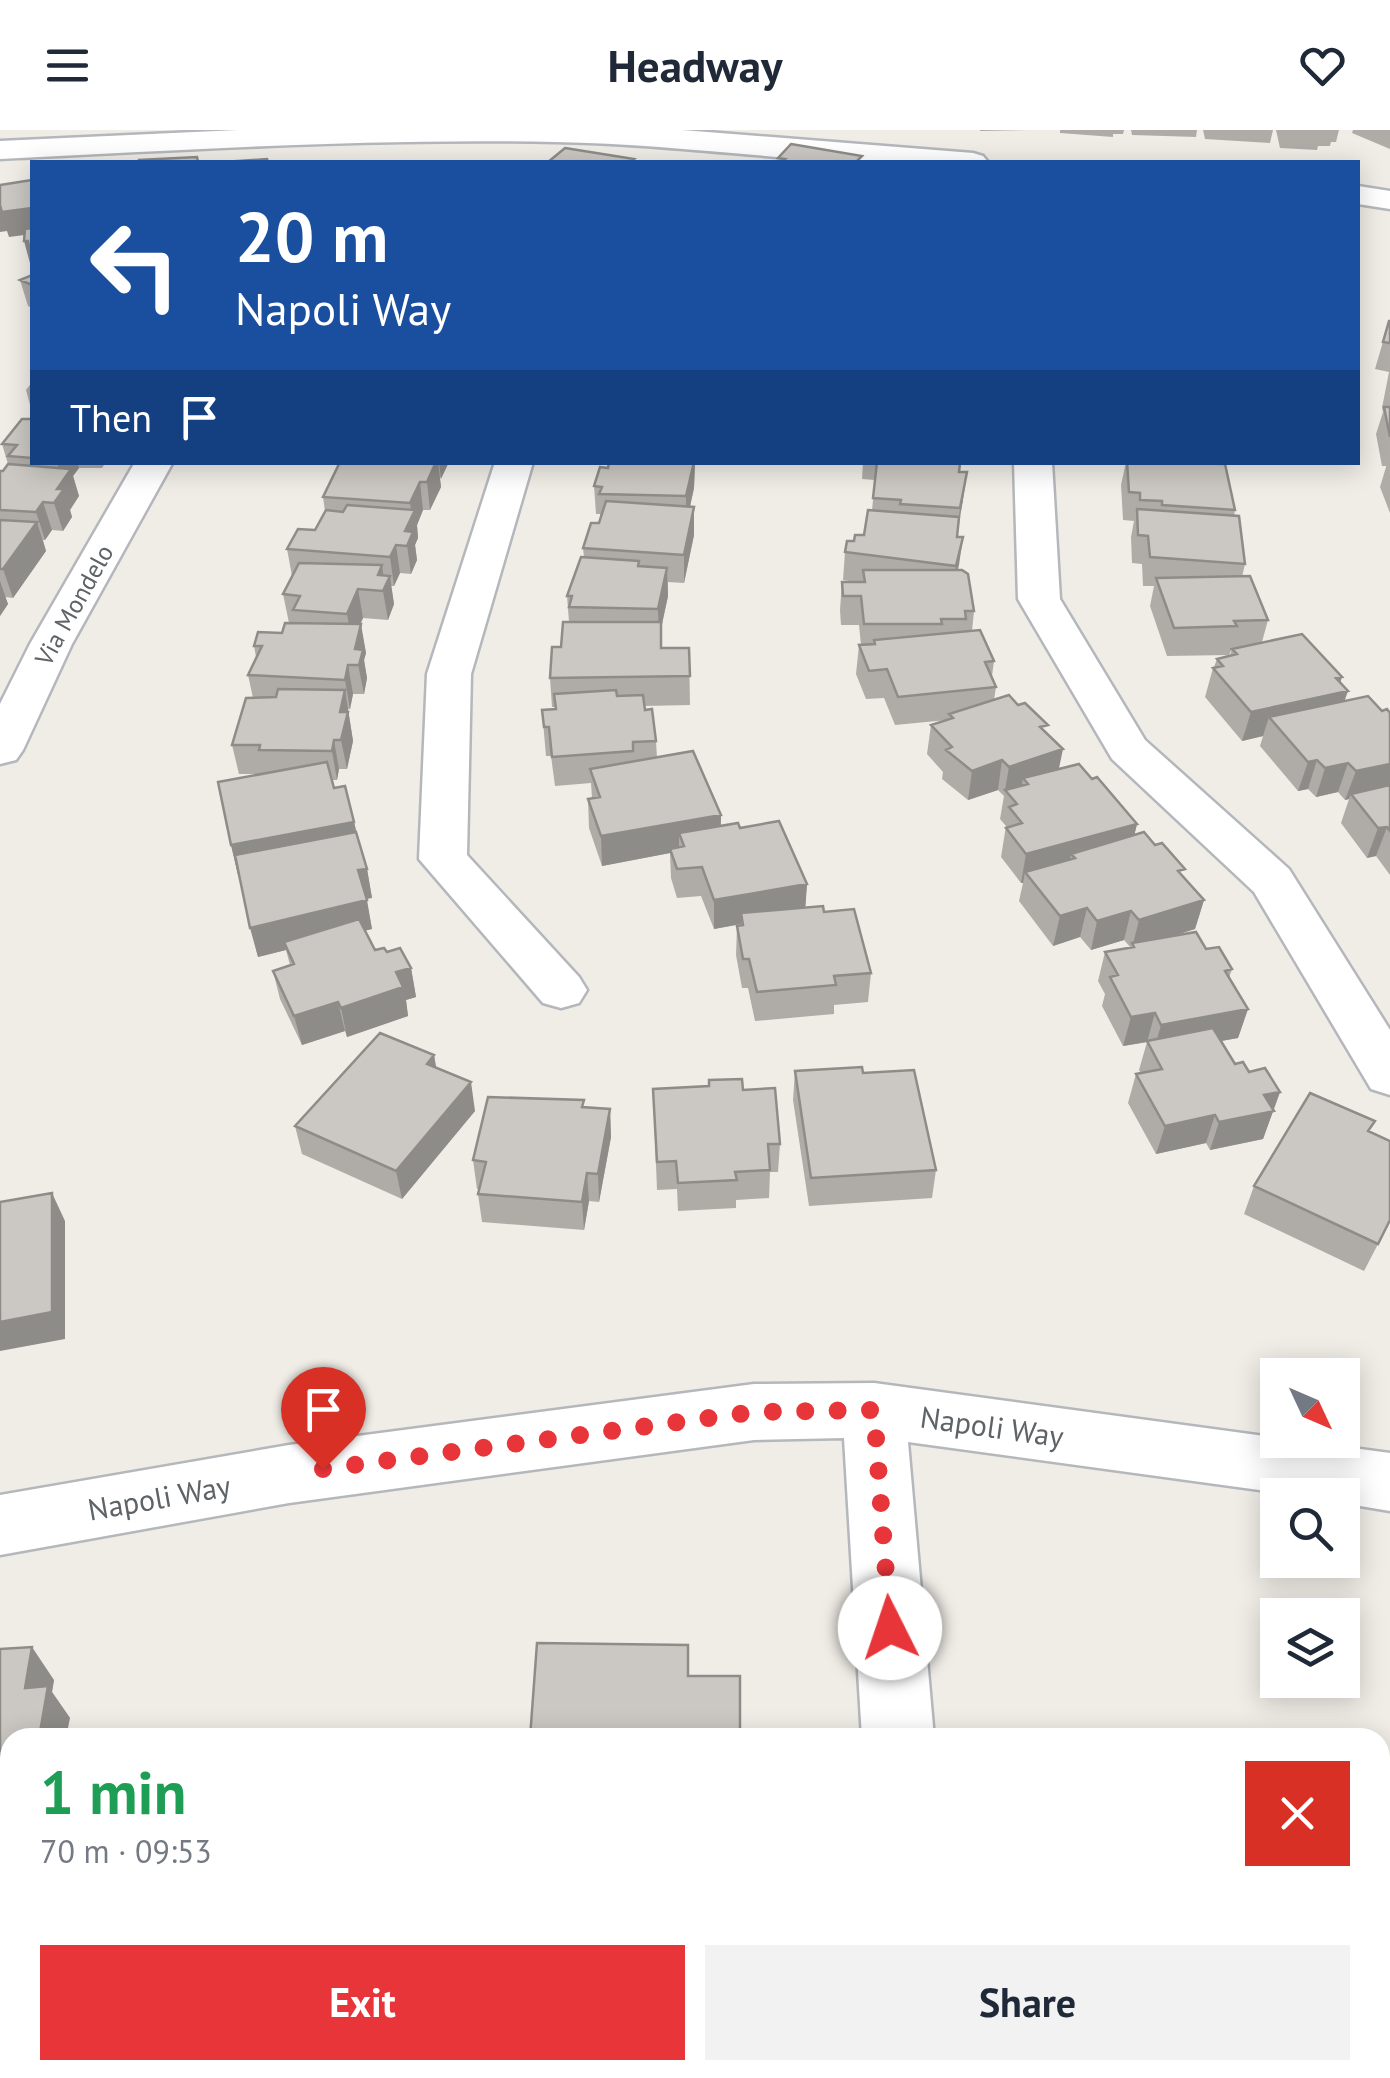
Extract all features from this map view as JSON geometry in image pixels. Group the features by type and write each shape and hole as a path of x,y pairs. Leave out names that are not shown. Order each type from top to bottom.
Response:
{"street":[{"path":"0,150 350,148 555,131 710,152 920,160"},
{"path":"1360,195 1390,200"},
{"name":"Via Mondelo","path":"0,750 51,644 152,465"},
{"path":"513,465 449,674 443,859 561,990"},
{"path":"1034,465 1040,599 1128,749 1272,881 1390,1075"},
{"path":"874,1410 897,1728"},
{"name":"Napoli Way","path":"0,1525 289,1474 754,1412 874,1410 1390,1482"}],"building":[{"path":"791,144 862,156 858,160 778,158"},
{"path":"565,148 634,159 633,160 550,160"},
{"path":"197,157 198,160 139,160"},
{"path":"30,180 30,208 2,212 0,185"},
{"path":"30,228 30,252 28,241 24,241 25,229"},
{"path":"1390,321 1390,343 1383,342"},
{"path":"1384,407 1390,407 1390,437"},
{"path":"22,419 30,419 30,458 8,456 17,445 2,444"},
{"path":"8,464 71,469 57,489 64,489 54,503 43,502 36,512 0,510 0,471"},
{"path":"339,465 435,465 427,482 420,482 410,503 323,497"},
{"path":"693,465 686,496 599,494 602,487 594,486 600,467"},
{"path":"877,465 960,465 959,472 967,472 960,508 873,498"},
{"path":"1127,465 1225,465 1235,510 1162,505 1162,501 1140,500 1140,493 1129,492"},
{"path":"606,501 694,507 684,555 583,548 591,523 599,523"},
{"path":"347,505 415,510 405,531 413,532 407,546 396,545 390,557 287,549 298,529 315,530 326,510 343,512"},
{"path":"1137,509 1239,516 1245,564 1150,557 1148,536 1138,535"},
{"path":"868,510 959,517 957,537 963,537 956,566 845,552 847,541 864,535"},
{"path":"0,520 37,522 3,569 0,569"},
{"path":"581,557 639,561 638,566 667,568 658,609 569,607 572,596 567,596"},
{"path":"299,563 382,565 378,575 390,576 383,591 358,589 347,614 293,610 300,596 283,594"},
{"path":"863,570 962,570 968,574 974,611 965,611 966,619 941,619 942,624 864,624 861,596 843,596 842,582 865,582"},
{"path":"1250,576 1268,620 1234,621 1237,626 1174,628 1156,578"},
{"path":"563,622 661,622 661,648 689,648 690,676 550,678 552,647 561,647"},
{"path":"285,623 361,624 355,649 363,650 359,665 348,665 345,680 248,675 262,646 254,646 258,632 282,633"},
{"path":"980,630 994,661 985,662 996,687 898,697 887,669 869,671 859,645 875,644 874,640"},
{"path":"1302,634 1342,677 1336,678 1348,691 1251,712 1213,668 1223,666 1217,659 1237,654 1232,649"},
{"path":"278,689 345,690 340,712 348,712 341,740 334,740 332,751 259,750 260,745 232,745 246,698 276,697"},
{"path":"616,690 617,696 643,695 645,710 652,709 656,741 633,742 633,751 552,757 549,727 544,727 542,710 556,709 554,694"},
{"path":"1009,695 1018,705 1025,703 1048,725 1040,727 1063,749 1009,767 1002,760 972,771 946,750 952,747 931,725 953,718 949,714"},
{"path":"1368,696 1382,711 1387,709 1390,713 1390,764 1356,771 1348,763 1325,768 1317,760 1308,762 1269,717"},
{"path":"693,751 721,815 601,836 588,799 600,797 590,769"},
{"path":"327,762 334,788 345,786 354,822 231,845 218,782"},
{"path":"1079,764 1092,779 1097,777 1137,824 1026,854 1006,828 1022,823 1009,807 1017,804 1005,790 1028,784 1023,778"},
{"path":"1390,785 1390,831 1387,827 1378,828 1351,794"},
{"path":"779,821 807,884 714,900 702,867 677,869 670,849 684,846 679,833"},
{"path":"356,832 367,869 358,870 367,900 250,928 235,855"},
{"path":"1144,832 1155,845 1162,843 1185,869 1178,871 1204,900 1139,920 1131,911 1097,921 1087,908 1060,916 1025,872 1075,858 1071,854"},
{"path":"823,906 824,912 854,909 871,973 834,976 836,985 757,992 749,959 743,959 737,926 743,925 741,913"},
{"path":"359,919 375,950 400,948 411,968 396,972 403,987 341,1008 338,1002 294,1016 273,971 294,964 284,942"},
{"path":"1196,932 1206,949 1219,947 1232,969 1225,971 1248,1009 1161,1025 1155,1013 1131,1017 1110,977 1118,975 1105,952"},
{"path":"1213,1028 1235,1064 1243,1062 1249,1072 1265,1068 1280,1092 1264,1095 1274,1111 1219,1122 1215,1115 1165,1126 1136,1074 1162,1069 1147,1041"},
{"path":"380,1033 434,1055 427,1064 471,1082 396,1171 295,1126"},
{"path":"862,1067 863,1073 914,1070 936,1170 811,1178 795,1071"},
{"path":"742,1079 743,1090 775,1088 780,1144 768,1144 770,1170 735,1172 737,1180 678,1183 676,1161 657,1162 653,1089 709,1086 709,1080"},
{"path":"1310,1093 1375,1121 1368,1131 1390,1141 1390,1220 1378,1244 1254,1186"},
{"path":"488,1097 584,1100 582,1107 610,1109 598,1174 587,1173 582,1202 478,1194 486,1162 473,1160"},
{"path":"52,1193 52,1312 0,1322 0,1202"},
{"path":"537,1643 688,1645 688,1676 740,1676 740,1728 531,1728"},
{"path":"32,1647 25,1688 48,1686 41,1728 0,1728 0,1649"}],"route":[{"path":"323,1469 754,1412 874,1410 890,1628"}]}
